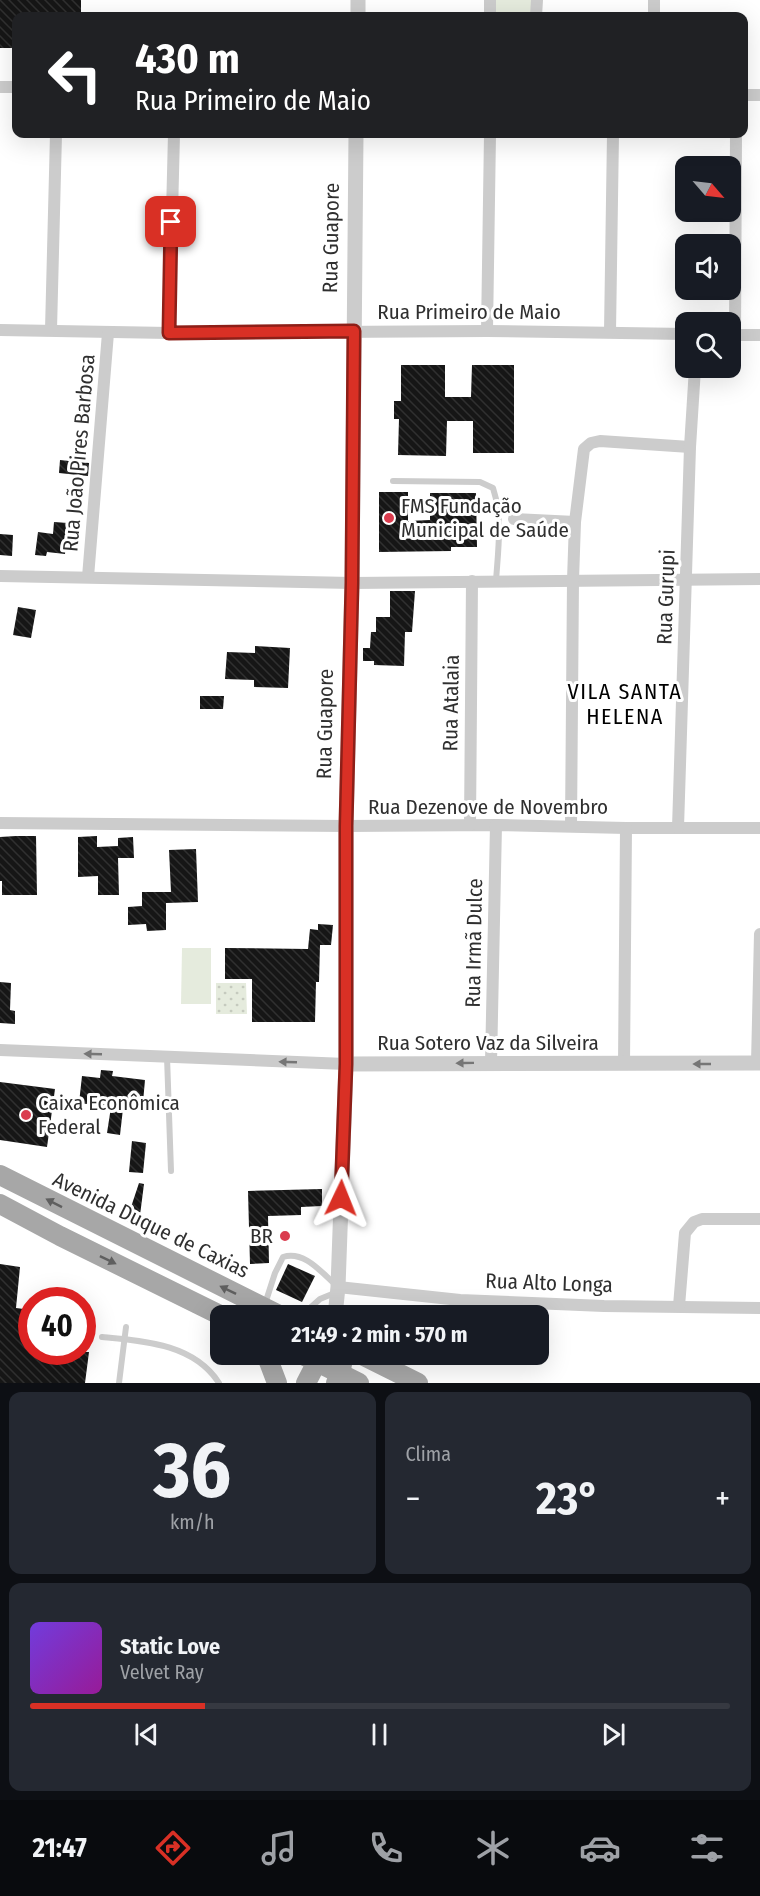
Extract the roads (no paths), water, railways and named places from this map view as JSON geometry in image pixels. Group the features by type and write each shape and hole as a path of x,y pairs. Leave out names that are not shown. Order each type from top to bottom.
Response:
{"main road":[{"name":"Avenida Duque de Caxias","path":"0,1175 260,1305"},
{"path":"0,1204 210,1310"},
{"path":"270,1365 277,1383"},
{"path":"306,1383 311,1365"},
{"path":"322,1365 338,1379 358,1383"},
{"path":"382,1365 418,1383"}],"street":[{"path":"51,330 56,138"},
{"path":"169,333 174,138"},
{"name":"Rua Guapore","path":"336,1305 346,1064 346,826 352,583 356,138"},
{"path":"487,330 490,138"},
{"path":"610,332 613,138"},
{"path":"733,312 735,138"},
{"name":"Rua Primeiro de Maio","path":"0,330 108,333 487,330 675,334"},
{"name":"Rua João Pires Barbosa","path":"88,577 108,333"},
{"path":"741,335 760,335"},
{"name":"Rua Gurupi","path":"678,828 690,447 694,378"},
{"path":"571,826 575,522 584,449 591,443 600,441 690,447"},
{"path":"514,519 575,522"},
{"path":"0,576 352,583 760,579"},
{"name":"Rua Atalaia","path":"470,825 472,581"},
{"name":"Rua Dezenove de Novembro","path":"0,823 760,828"},
{"name":"Rua Irmã Dulce","path":"491,1063 496,825"},
{"path":"624,1064 626,828"},
{"path":"759,1064 760,934"},
{"name":"Rua Sotero Vaz da Silveira","path":"0,1050 346,1064 759,1064"},
{"path":"680,1306 685,1233 690,1225 702,1219 760,1219"},
{"name":"Rua Alto Longa","path":"338,1289 460,1300 604,1306 760,1308"}],"lane":[{"path":"393,481 480,482 493,488 499,518 496,581"},
{"path":"167,1057 171,1171"},
{"path":"272,1305 275,1273 283,1257 290,1254 305,1258 338,1289 313,1305"},
{"path":"119,1383 126,1327"},
{"path":"102,1337 169,1346 186,1354 210,1372 219,1383"}],"place":[{"name":"FMS Fundação Municipal de Saúde","path":"389,518"},
{"name":"Caixa Econômica Federal","path":"26,1115"},
{"name":"BR","path":"285,1236"}],"district":[{"name":"VILA SANTA HELENA","path":"625,704"}]}
